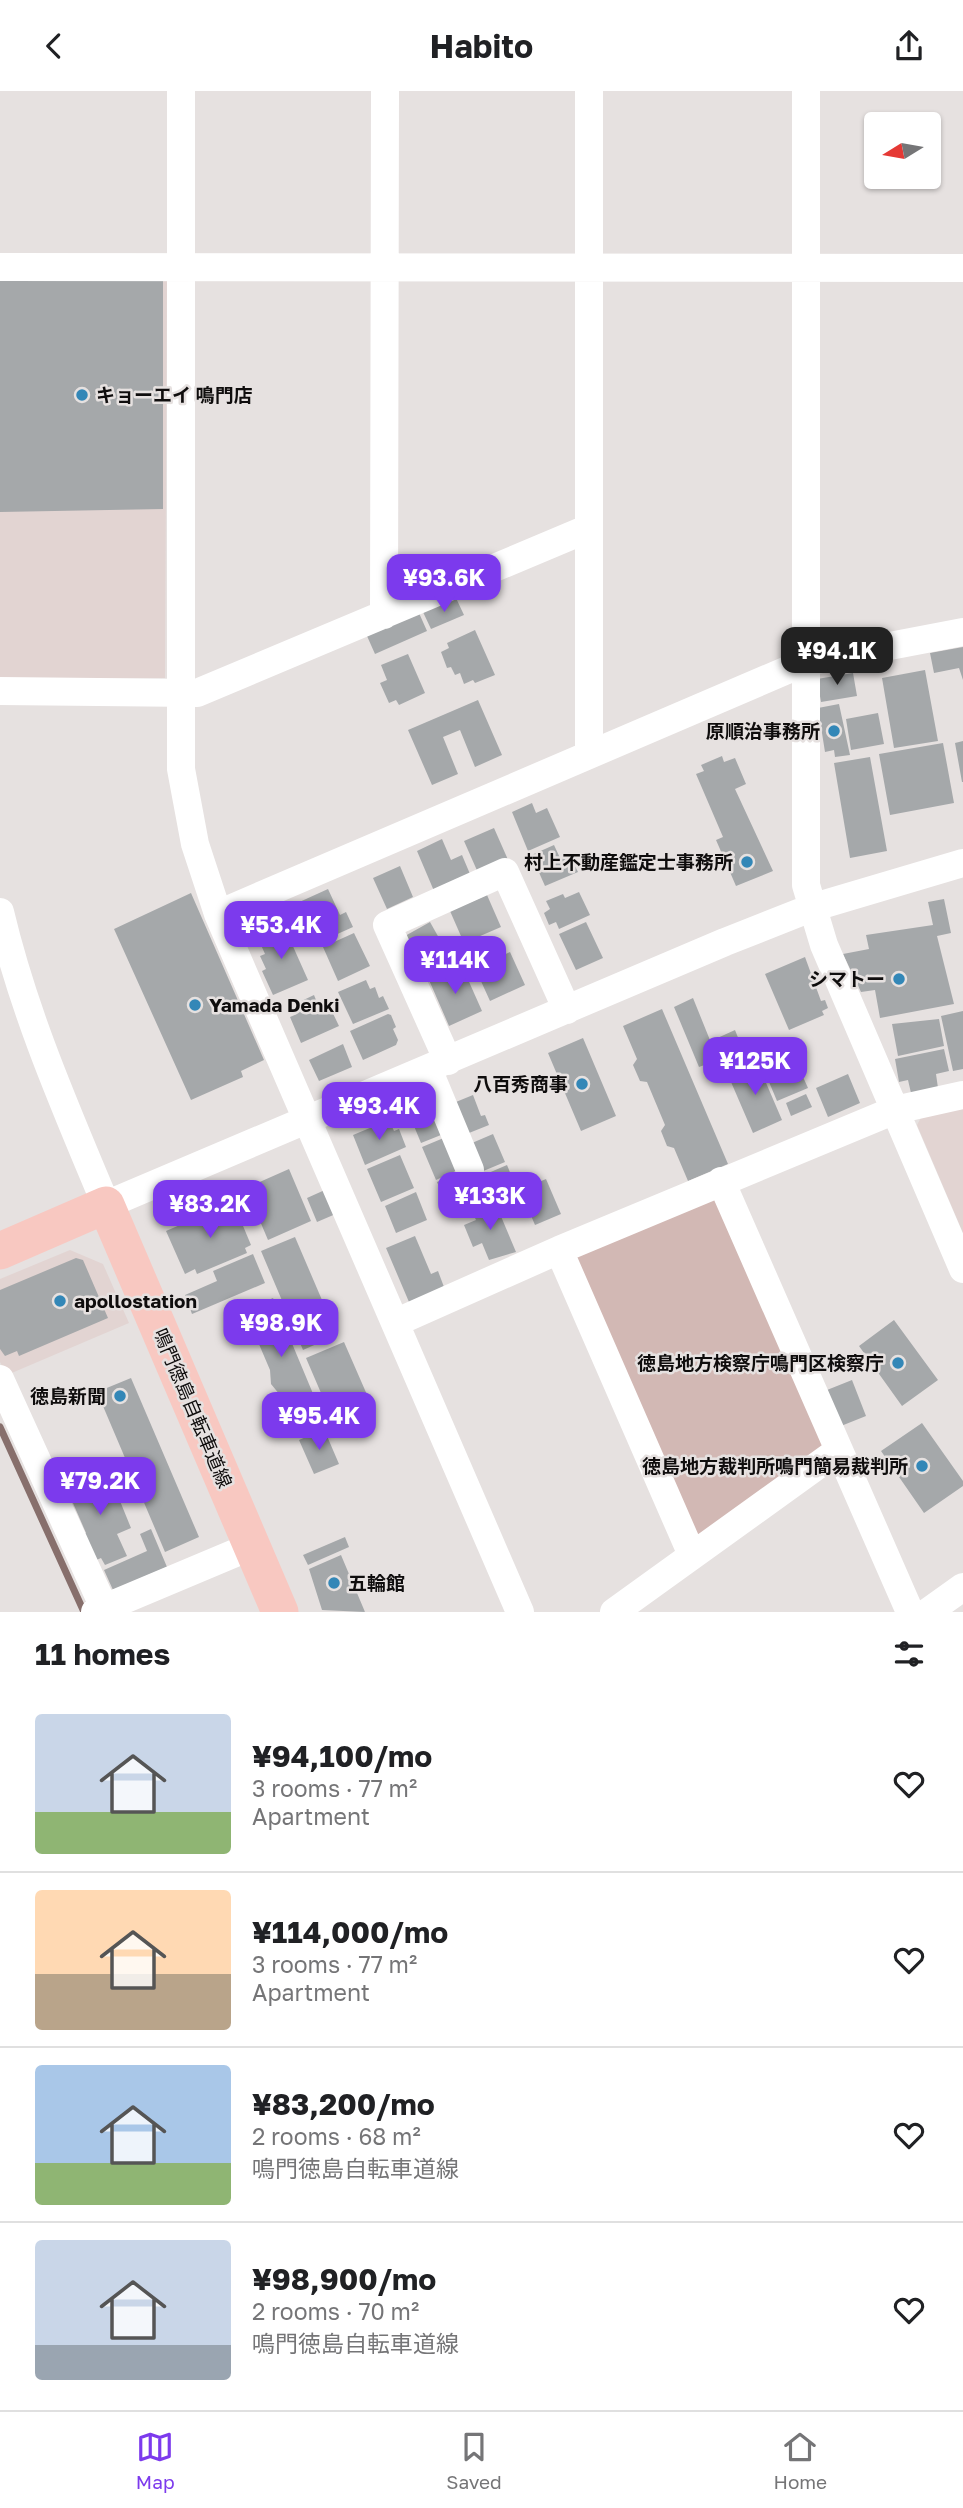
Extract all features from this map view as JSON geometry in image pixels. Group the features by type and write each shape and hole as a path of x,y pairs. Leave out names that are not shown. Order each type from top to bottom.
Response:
{"main road":[{"path":"0,1251 106,1205"},
{"name":"鳴門徳島自転車道線","path":"106,1205 280,1612"}],"street":[{"path":"181,91 181,769 195,844 218,914 310,1120 520,1612"},
{"path":"384,615 385,91"},
{"path":"589,91 589,754"},
{"path":"806,91 806,885 824,945 963,1269"},
{"path":"0,267 180,265 963,268"},
{"path":"0,691 197,693 587,529"},
{"path":"218,914 806,662 963,632"},
{"path":"0,912 19,982 42,1049 106,1205 811,908 963,863"},
{"path":"470,1170 438,1065 387,925 505,872 567,1010"},
{"path":"397,1322 721,1181 895,1110 963,1095"},
{"path":"721,1181 910,1612"},
{"path":"559,1250 692,1555"},
{"path":"0,1379 101,1610 252,1546"},
{"path":"614,1612 839,1450"},
{"path":"928,1612 963,1587"}],"shaded area":[{"path":"0,276 167,277 165,678 0,679"},
{"path":"963,1105 963,1233 917,1125 923,1114"},
{"path":"718,1197 825,1446 696,1537 574,1256"},
{"name":"apollostation","path":"70,1250 103,1264 129,1323 7,1375 0,1362 0,1279"}],"building":[{"name":"キョーエイ 鳴門店","path":"0,279 163,280 163,509 0,512"},
{"path":"456,598 464,615 431,629 423,612"},
{"path":"419,613 427,631 375,654 367,636"},
{"path":"475,630 495,675 475,683 473,680 464,684 460,673 455,675 451,667 447,668 441,652 449,648 447,643"},
{"path":"963,647 963,680 959,668 934,673 930,653"},
{"path":"408,654 425,693 399,705 396,700 389,703 380,683 387,680 381,665"},
{"path":"925,670 938,741 894,748 882,678"},
{"path":"853,673 857,696 821,702 817,679"},
{"path":"478,700 502,755 475,767 460,730 443,737 458,774 432,785 408,730"},
{"path":"839,704 850,755 835,757 834,750 825,752 818,708"},
{"path":"878,713 884,744 851,750 846,719"},
{"path":"963,741 963,782 962,782 955,743"},
{"path":"943,743 954,803 890,815 879,754"},
{"path":"722,756 724,762 735,758 746,784 735,789 773,871 736,886 716,840 723,837 696,774 704,771 701,765"},
{"path":"870,757 887,851 850,858 834,763"},
{"path":"532,803 536,813 547,808 560,837 528,851 512,812"},
{"path":"494,828 509,862 479,875 464,841"},
{"path":"442,839 451,860 462,855 470,874 434,891 417,851"},
{"path":"554,845 560,858 569,854 578,872 545,886 537,868 533,871 527,857"},
{"path":"400,866 413,897 387,909 373,878"},
{"path":"328,889 340,915 346,912 353,927 313,945 295,904"},
{"path":"579,892 590,915 559,929 556,922 549,925 544,913 550,909 546,901 563,894 565,898"},
{"name":"Yamada Denki","path":"191,893 264,1060 241,1071 243,1077 191,1100 114,929"},
{"path":"487,895 501,927 464,943 450,911"},
{"path":"944,899 951,933 937,936 954,1004 880,1018 875,990 861,992 843,954 869,949 866,935 933,925 928,902"},
{"path":"430,922 448,954 445,955 446,958 420,970 405,936"},
{"path":"586,922 603,958 576,970 559,934"},
{"path":"283,924 308,980 273,995 262,971 266,969 260,956 265,954 257,936"},
{"path":"354,933 370,966 338,981 323,947"},
{"path":"510,952 525,985 490,1001 475,968"},
{"path":"805,957 821,1001 825,1000 828,1008 822,1011 824,1015 789,1030 765,974"},
{"path":"462,966 482,1011 449,1026 429,980"},
{"path":"366,980 370,989 375,987 379,998 383,996 389,1009 353,1024 338,992"},
{"path":"314,995 318,1005 327,1001 339,1026 301,1043 290,1017 297,1014 293,1005"},
{"path":"693,998 718,1060 699,1067 674,1007"},
{"path":"662,1009 728,1164 688,1181 674,1148 667,1146 661,1131 665,1125 647,1082 640,1081 633,1065 637,1059 623,1026"},
{"path":"963,1011 963,1069 953,1071 941,1016"},
{"path":"388,1014 396,1027 393,1029 398,1040 396,1045 363,1060 350,1031"},
{"path":"939,1019 944,1046 898,1056 892,1024"},
{"path":"735,1030 747,1060 726,1069 713,1040"},
{"path":"583,1038 616,1116 581,1131 548,1053"},
{"path":"343,1044 352,1067 319,1081 309,1060"},
{"path":"944,1049 949,1071 936,1074 938,1088 911,1093 908,1080 899,1082 895,1059"},
{"path":"794,1057 808,1088 777,1101 764,1070"},
{"path":"757,1062 782,1120 753,1133 728,1075"},
{"path":"848,1074 860,1103 828,1117 816,1088"},
{"path":"806,1094 812,1107 791,1116 786,1103"},
{"path":"473,1095 481,1116 485,1115 489,1125 464,1135 451,1104"},
{"path":"434,1103 446,1133 421,1143 409,1114"},
{"path":"389,1120 394,1131 399,1129 406,1147 365,1165 353,1135"},
{"path":"493,1134 505,1162 481,1172 472,1143"},
{"path":"446,1137 460,1169 436,1180 422,1147"},
{"path":"400,1155 414,1188 381,1202 367,1169"},
{"path":"507,1165 516,1187 481,1202 472,1180"},
{"path":"289,1169 311,1221 268,1240 246,1188"},
{"path":"451,1176 454,1184 464,1181 474,1205 451,1215 437,1182"},
{"path":"546,1179 561,1214 535,1225 520,1190"},
{"path":"327,1189 338,1213 317,1222 307,1198"},
{"path":"416,1192 427,1220 396,1233 385,1206"},
{"path":"233,1202 251,1245 245,1248 247,1253 197,1274 195,1269 185,1274 166,1231"},
{"path":"495,1202 516,1252 489,1260 482,1243 473,1247 464,1225 476,1220 472,1212"},
{"path":"415,1236 431,1274 438,1271 444,1287 409,1302 386,1248"},
{"path":"295,1237 337,1335 303,1350 261,1251"},
{"path":"253,1254 265,1283 192,1314 185,1295 217,1281 213,1271"},
{"name":"apollostation","path":"76,1258 83,1260 108,1318 19,1356 17,1351 5,1356 0,1349 0,1290"},
{"path":"273,1298 319,1408 291,1420 280,1395 271,1384 270,1370 250,1323 241,1312"},
{"name":"徳島地方検察庁鳴門区検察庁","path":"894,1320 938,1380 902,1406 859,1346"},
{"path":"344,1342 368,1397 330,1414 306,1358"},
{"path":"131,1378 199,1537 165,1552 97,1392"},
{"path":"852,1380 866,1416 841,1426 827,1390"},
{"name":"徳島地方裁判所鳴門簡易裁判所","path":"922,1423 963,1481 963,1486 924,1513 881,1451"},
{"path":"324,1429 339,1464 314,1474 299,1440"},
{"path":"107,1469 131,1528 117,1534 127,1556 105,1565 101,1558 92,1562 81,1536 86,1533 66,1487"},
{"path":"151,1529 167,1567 113,1590 104,1570 147,1551 140,1534"},
{"path":"345,1537 349,1547 308,1565 303,1555"},
{"name":"五輪館","path":"341,1555 365,1612 322,1610 309,1569"}],"waterway":[{"path":"0,1427 84,1612"}],"place":[{"name":"キョーエイ 鳴門店","path":"82,395"},
{"name":"原順治事務所","path":"834,731"},
{"name":"村上不動産鑑定士事務所","path":"747,862"},
{"name":"シマトー","path":"899,979"},
{"name":"Yamada Denki","path":"195,1005"},
{"name":"八百秀商事","path":"582,1084"},
{"name":"apollostation","path":"60,1301"},
{"name":"徳島地方検察庁鳴門区検察庁","path":"898,1363"},
{"name":"徳島新聞","path":"120,1396"},
{"name":"徳島地方裁判所鳴門簡易裁判所","path":"922,1466"},
{"name":"五輪館","path":"334,1583"}]}
